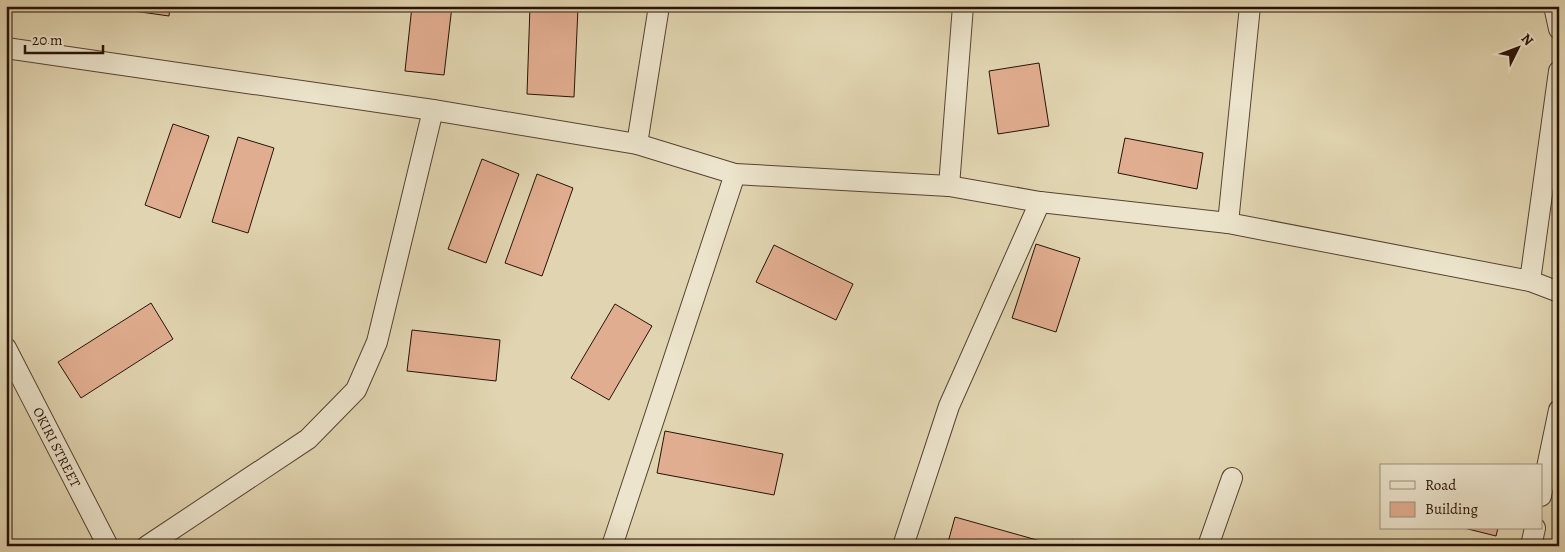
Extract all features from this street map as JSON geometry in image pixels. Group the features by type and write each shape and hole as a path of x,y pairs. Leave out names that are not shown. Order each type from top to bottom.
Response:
{"street":[{"path":"637,144 659,6"},
{"path":"949,186 964,6"},
{"path":"1228,223 1250,6"},
{"path":"1554,6 1559,29"},
{"path":"6,48 433,110 637,144 735,174 949,186 1040,202 1228,223 1530,281 1559,292"},
{"path":"1530,281 1559,72"},
{"path":"147,546 308,439 356,390 377,342 433,110"},
{"path":"612,546 735,174"},
{"path":"903,546 949,406 1040,202"},
{"name":"OKIRI STREET","path":"6,348 108,546"},
{"path":"1542,491 1559,410"},
{"path":"1208,546 1232,478"},
{"path":"1531,546 1535,530"}],"building":[{"path":"98,6 170,6 169,16"},
{"path":"412,6 452,6 444,75 405,71"},
{"path":"530,6 578,8 574,97 527,94"},
{"path":"1039,63 1049,126 998,134 989,71"},
{"path":"173,124 209,136 180,218 145,205"},
{"path":"238,137 274,148 248,233 212,222"},
{"path":"1125,138 1203,153 1197,189 1118,173"},
{"path":"482,159 519,174 486,263 448,249"},
{"path":"537,174 573,188 542,276 505,263"},
{"path":"1036,244 1080,258 1056,332 1012,318"},
{"path":"774,245 853,284 836,320 756,282"},
{"path":"151,303 173,339 81,398 58,362"},
{"path":"615,304 652,326 609,400 571,378"},
{"path":"412,330 500,340 496,381 407,371"},
{"path":"665,431 783,454 774,495 657,473"},
{"path":"955,517 1044,542 1043,546 947,546"},
{"path":"1472,530 1498,530 1496,536"},
{"path":"1072,540 1092,546 1071,546"}]}
